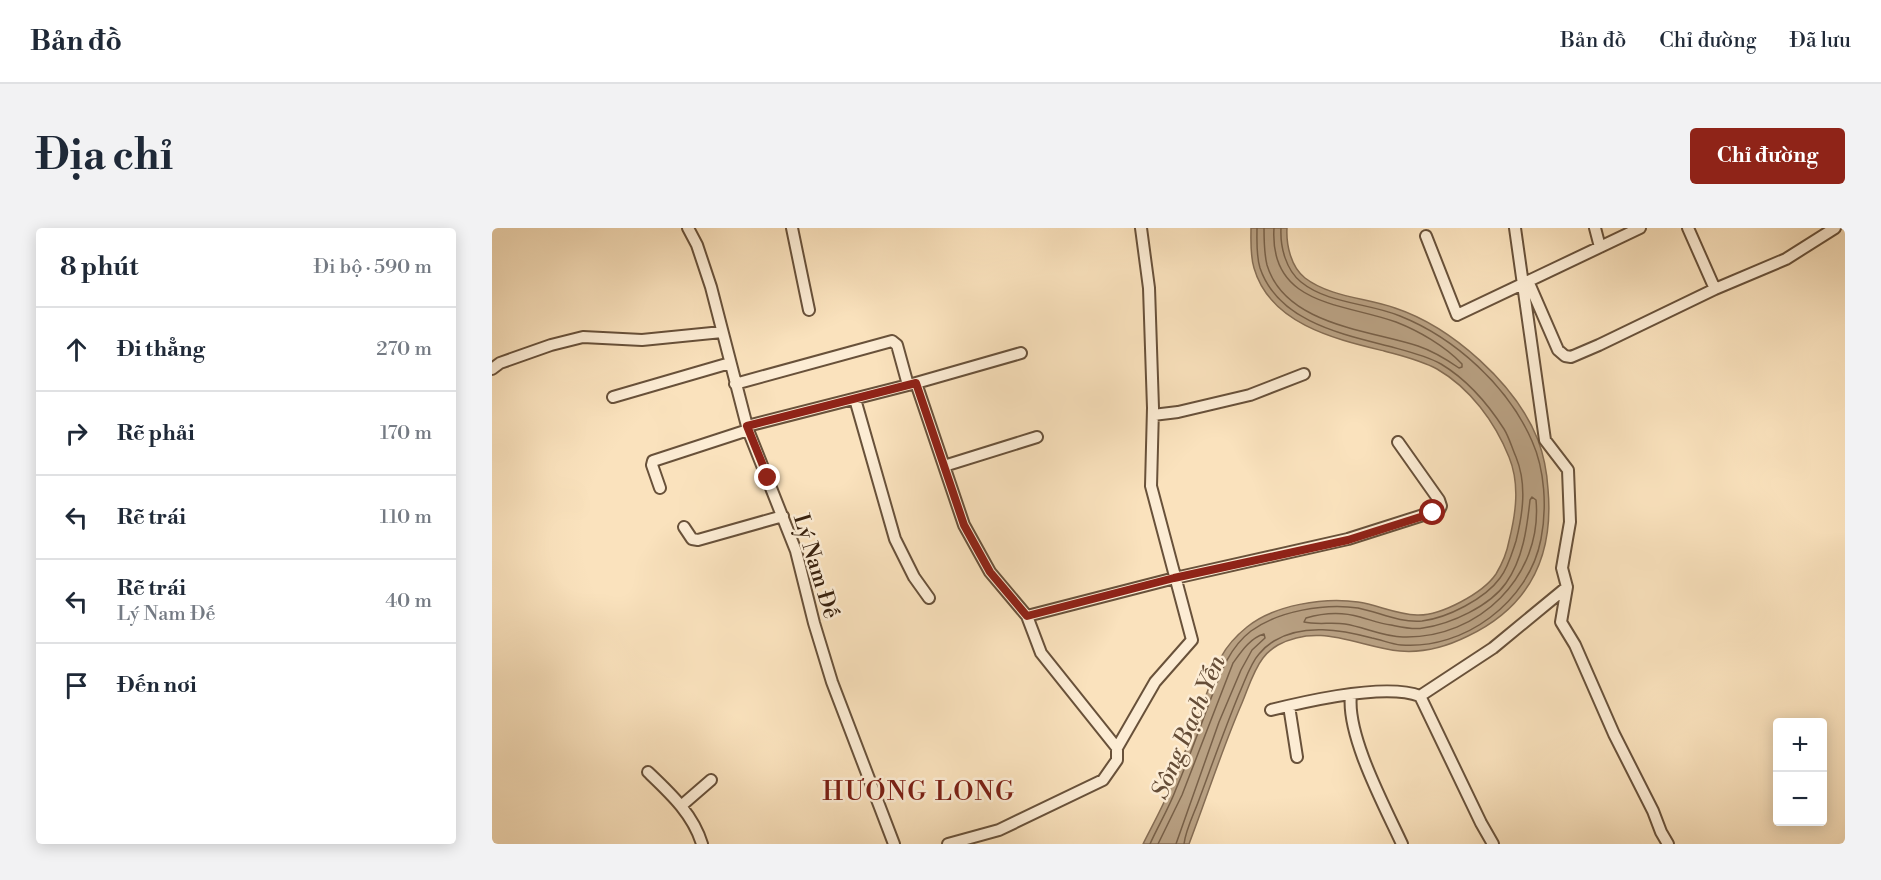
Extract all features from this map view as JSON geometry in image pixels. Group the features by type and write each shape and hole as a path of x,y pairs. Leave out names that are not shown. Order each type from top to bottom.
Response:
{"street":[{"name":"Lý Nam Đế","path":"688,228 704,265 748,428 796,551 832,681 894,844"},
{"path":"792,228 809,310"},
{"path":"948,844 999,830 1097,783 1109,773 1117,760 1117,747 1155,682 1192,640 1150,486 1153,415 1149,288 1140,228"},
{"path":"1515,228 1526,282 1545,440 1568,470 1570,522 1562,568 1567,587 1561,622 1575,645 1653,811 1660,832 1668,844"},
{"path":"1594,228 1600,247"},
{"path":"1426,236 1457,315 1640,228"},
{"path":"1688,228 1715,289"},
{"path":"1526,282 1558,350 1565,356 1571,357 1715,289 1786,260 1834,228"},
{"path":"492,369 500,363 551,345 583,337 642,340 722,332"},
{"path":"735,384 888,340 896,342 944,466 964,525 990,572 1027,616 1041,653 1117,747"},
{"path":"660,488 652,465 653,460 748,428 1021,352"},
{"path":"613,397 730,363"},
{"path":"1153,415 1178,412 1240,398 1272,388 1304,374"},
{"path":"855,399 895,539 914,577 929,598"},
{"path":"944,466 1037,437"},
{"path":"1027,616 1174,578 1348,540 1439,510 1442,506 1439,500 1398,441"},
{"path":"684,527 692,539 698,540 783,516"},
{"path":"1420,696 1493,648 1567,587"},
{"path":"1271,710 1351,695 1393,691 1410,692 1420,696 1493,844"},
{"path":"1351,695 1352,719 1363,754 1400,843"},
{"path":"1289,706 1297,757"},
{"path":"648,772 681,806 698,830 702,844"},
{"path":"681,806 711,780"}],"water":[{"path":"1251,228 1287,228 1290,255 1296,268 1305,278 1326,289 1395,308 1417,317 1459,343 1480,360 1514,398 1538,440 1545,465 1548,489 1547,536 1533,577 1522,594 1489,624 1460,640 1435,648 1400,651 1339,638 1309,636 1294,638 1274,648 1263,658 1251,680 1189,844 1143,844 1175,777 1219,661 1229,645 1243,630 1271,613 1315,602 1358,602 1417,615 1438,612 1472,596 1496,574 1507,549 1514,520 1516,488 1509,457 1489,419 1471,396 1449,377 1431,366 1411,358 1345,341 1289,316 1274,303 1262,287 1253,263"}],"district":[{"name":"HƯƠNG LONG","path":"919,791"}],"route":[{"path":"768,478 747,426 916,383 964,525 990,572 1027,616 1174,578 1348,540 1433,513"}],"water label":[{"name":"Sông Bạch Yến","path":"1188,727"}]}
